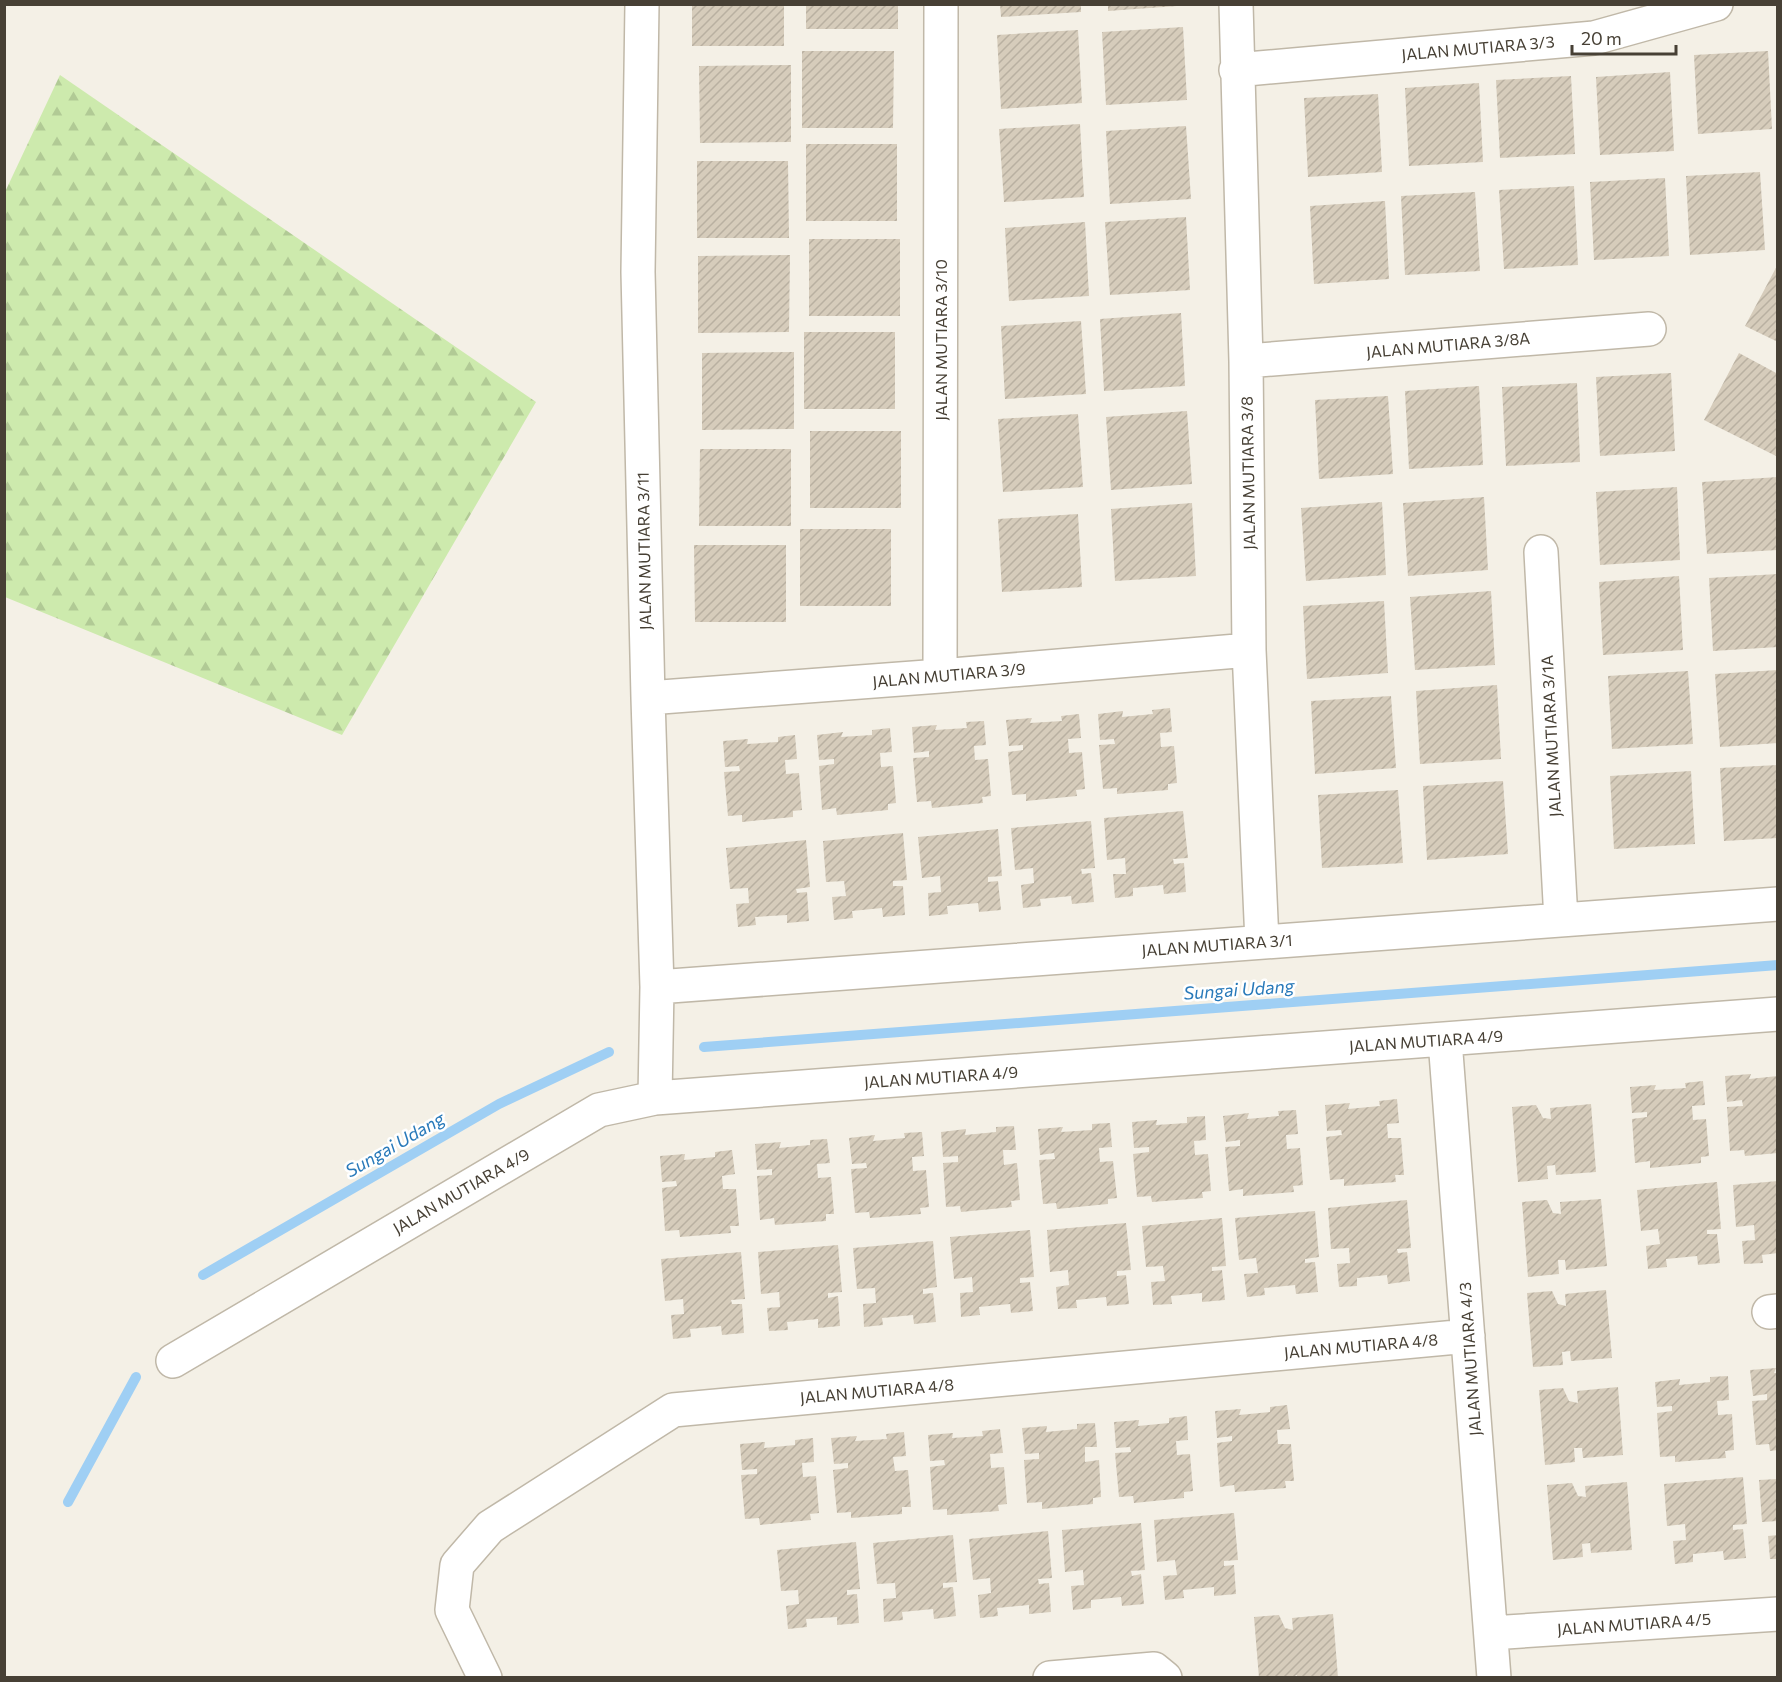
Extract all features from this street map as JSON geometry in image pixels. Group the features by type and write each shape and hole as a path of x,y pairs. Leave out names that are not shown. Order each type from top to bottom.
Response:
{"street":[{"name":"JALAN MUTIARA 3/11","path":"642,4 638,272 657,987 656,1098"},
{"name":"JALAN MUTIARA 3/10","path":"940,676 941,4"},
{"name":"JALAN MUTIARA 3/8","path":"1236,4 1236,70 1246,361 1249,650 1262,942"},
{"name":"JALAN MUTIARA 3/3","path":"1236,70 1594,38 1716,4"},
{"name":"JALAN MUTIARA 3/8A","path":"1246,361 1649,329"},
{"name":"JALAN MUTIARA 3/1A","path":"1541,552 1561,920"},
{"name":"JALAN MUTIARA 3/9","path":"648,698 1249,650"},
{"name":"JALAN MUTIARA 3/1","path":"657,987 1778,904"},
{"name":"JALAN MUTIARA 4/9","path":"173,1361 599,1110 656,1098 1778,1014"},
{"name":"JALAN MUTIARA 4/3","path":"1445,1040 1494,1677"},
{"name":"JALAN MUTIARA 4/8","path":"485,1677 452,1610 457,1565 490,1527 673,1410 1468,1336"},
{"name":"JALAN MUTIARA 4/5","path":"1491,1634 1778,1614"},
{"path":"1050,1677 1154,1670 1165,1677"}],"green space":[{"path":"60,75 536,402 342,735 5,597 5,192"}],"building":[{"path":"692,4 784,4 784,46 692,46"},
{"path":"806,4 898,4 898,29 806,29"},
{"path":"1000,4 1081,4 1081,12 1001,17"},
{"path":"1108,4 1177,4 1177,6 1108,11"},
{"path":"1183,27 1187,100 1106,105 1102,32"},
{"path":"1078,30 1082,103 1001,109 997,35"},
{"path":"802,51 894,51 893,128 802,128"},
{"path":"1768,51 1772,129 1698,134 1694,55"},
{"path":"791,65 791,142 700,143 699,66"},
{"path":"1670,72 1674,151 1600,155 1596,77"},
{"path":"1571,76 1575,154 1500,158 1496,80"},
{"path":"1479,83 1483,162 1409,166 1405,88"},
{"path":"1378,94 1382,172 1308,177 1304,98"},
{"path":"1080,124 1084,197 1004,202 999,129"},
{"path":"1186,126 1191,199 1110,204 1106,131"},
{"path":"806,144 897,144 897,221 806,221"},
{"path":"697,161 788,161 789,238 697,238"},
{"path":"1760,172 1765,250 1690,255 1686,176"},
{"path":"1665,178 1669,256 1594,260 1590,182"},
{"path":"1574,186 1578,265 1504,269 1499,190"},
{"path":"1475,192 1480,271 1405,275 1401,196"},
{"path":"1385,201 1389,279 1314,284 1310,206"},
{"path":"1186,217 1190,290 1110,295 1105,222"},
{"path":"1085,222 1089,296 1009,301 1005,228"},
{"path":"809,239 900,239 900,316 809,316"},
{"path":"790,255 789,332 698,333 698,256"},
{"path":"1778,264 1778,342 1745,326"},
{"path":"1181,313 1185,386 1104,391 1100,319"},
{"path":"1081,321 1086,394 1005,399 1001,326"},
{"path":"804,332 895,332 895,409 804,409"},
{"path":"794,352 794,429 702,430 702,353"},
{"path":"1739,353 1778,374 1778,457 1704,420"},
{"path":"1671,373 1675,451 1600,456 1596,377"},
{"path":"1577,383 1580,462 1506,466 1502,387"},
{"path":"1479,386 1483,465 1409,469 1405,391"},
{"path":"1388,396 1393,474 1319,479 1315,400"},
{"path":"1187,411 1192,484 1111,490 1106,417"},
{"path":"1078,414 1083,487 1003,492 998,419"},
{"path":"810,431 901,431 901,508 810,508"},
{"path":"700,449 791,449 791,526 699,526"},
{"path":"1778,477 1778,550 1707,554 1702,482"},
{"path":"1677,487 1680,560 1600,565 1596,492"},
{"path":"1484,497 1488,570 1408,576 1403,503"},
{"path":"1382,502 1386,575 1306,581 1301,508"},
{"path":"1192,503 1196,576 1115,581 1111,509"},
{"path":"1078,514 1082,587 1002,592 998,519"},
{"path":"800,529 891,529 891,606 800,606"},
{"path":"694,545 786,545 786,622 695,622"},
{"path":"1778,574 1778,647 1713,651 1709,578"},
{"path":"1679,576 1683,650 1603,655 1599,582"},
{"path":"1491,591 1495,665 1415,670 1410,597"},
{"path":"1384,601 1388,673 1307,679 1303,606"},
{"path":"1778,670 1778,743 1720,747 1715,674"},
{"path":"1688,671 1693,744 1612,749 1608,676"},
{"path":"1497,685 1501,759 1420,764 1416,691"},
{"path":"1391,696 1396,768 1315,774 1311,701"},
{"path":"1170,708 1172,732 1160,733 1161,747 1174,746 1177,783 1168,784 1168,790 1117,794 1117,788 1103,789 1099,745 1115,744 1114,739 1100,740 1098,714 1123,711 1122,717 1153,714 1152,710"},
{"path":"1079,714 1081,738 1068,739 1069,753 1082,752 1085,789 1076,790 1077,796 1026,801 1026,794 1012,795 1008,752 1023,750 1023,745 1009,746 1006,720 1032,718 1030,723 1062,721 1061,716"},
{"path":"984,721 986,745 974,746 975,760 988,759 991,796 982,797 983,803 932,808 931,801 917,802 913,758 929,757 929,751 914,753 912,727 937,725 935,730 967,728 966,722"},
{"path":"890,728 892,752 880,753 881,767 893,766 896,803 888,804 888,810 837,815 836,808 822,810 819,766 834,764 834,759 819,760 817,735 843,732 841,737 872,735 872,730"},
{"path":"795,735 797,759 785,760 786,774 799,773 802,810 793,811 793,817 742,822 742,815 728,816 724,772 740,771 739,766 725,767 723,741 748,739 747,744 778,742 778,737"},
{"path":"1778,765 1778,838 1724,841 1720,768"},
{"path":"1691,771 1695,844 1614,849 1610,776"},
{"path":"1503,781 1508,854 1427,860 1423,786"},
{"path":"1398,790 1403,863 1322,868 1318,795"},
{"path":"1183,811 1188,858 1173,859 1174,864 1184,863 1186,892 1164,894 1163,885 1133,888 1133,896 1115,898 1113,874 1126,874 1125,858 1107,860 1104,818"},
{"path":"1091,821 1095,868 1081,869 1082,874 1091,873 1094,902 1072,904 1071,896 1040,899 1041,906 1023,908 1021,885 1034,883 1033,868 1015,870 1011,828"},
{"path":"998,829 1002,876 988,877 988,882 998,881 1001,910 979,912 978,903 947,906 948,914 929,916 928,893 941,892 940,876 922,878 918,837"},
{"path":"903,833 907,880 893,881 893,886 903,886 905,915 883,917 882,908 852,911 853,918 834,920 832,897 846,896 844,881 826,882 823,841"},
{"path":"806,840 810,887 796,889 797,893 807,892 809,921 787,923 787,915 755,917 756,925 738,927 736,904 749,903 748,888 730,889 726,848"},
{"path":"1751,1074 1749,1079 1778,1076 1778,1153 1745,1156 1744,1150 1730,1151 1727,1107 1743,1106 1742,1100 1727,1102 1725,1076"},
{"path":"1703,1081 1705,1105 1692,1106 1693,1120 1706,1119 1709,1156 1701,1157 1701,1163 1650,1168 1650,1161 1635,1163 1632,1119 1647,1117 1647,1112 1632,1113 1630,1087 1656,1085 1654,1090 1686,1088 1685,1083"},
{"path":"1397,1099 1399,1123 1387,1124 1388,1138 1401,1138 1404,1175 1395,1175 1396,1182 1344,1186 1344,1179 1330,1180 1326,1137 1342,1135 1341,1130 1327,1131 1325,1105 1350,1103 1348,1109 1380,1106 1379,1101"},
{"path":"1591,1104 1596,1172 1556,1175 1555,1165 1547,1166 1548,1179 1518,1182 1512,1107 1536,1105 1543,1118 1551,1119 1550,1108"},
{"path":"1296,1110 1298,1134 1286,1135 1287,1149 1300,1148 1303,1185 1293,1186 1294,1192 1243,1196 1243,1189 1229,1191 1225,1147 1240,1146 1240,1140 1226,1142 1223,1116 1249,1113 1247,1119 1279,1116 1278,1111"},
{"path":"1205,1116 1206,1140 1194,1141 1195,1155 1208,1154 1211,1191 1202,1192 1203,1198 1152,1202 1151,1196 1137,1197 1133,1154 1149,1152 1149,1147 1134,1148 1132,1122 1157,1120 1156,1125 1187,1123 1187,1117"},
{"path":"1110,1123 1112,1147 1099,1148 1100,1162 1113,1161 1117,1198 1108,1199 1108,1204 1057,1209 1056,1203 1043,1204 1039,1160 1055,1159 1054,1153 1040,1155 1038,1129 1063,1127 1061,1132 1092,1130 1092,1124"},
{"path":"1014,1126 1016,1150 1003,1150 1004,1165 1017,1163 1020,1200 1011,1201 1012,1207 961,1212 960,1206 946,1207 943,1163 958,1162 958,1156 943,1157 941,1132 966,1129 965,1135 996,1132 996,1127"},
{"path":"922,1132 924,1156 912,1157 913,1171 926,1170 929,1207 920,1208 921,1214 870,1218 869,1212 855,1213 851,1169 867,1168 866,1163 852,1164 849,1138 875,1135 873,1141 905,1138 904,1133"},
{"path":"827,1139 830,1163 817,1164 818,1178 831,1177 834,1214 826,1214 826,1221 775,1225 774,1218 760,1220 757,1176 772,1175 772,1169 757,1170 755,1144 781,1142 779,1148 810,1145 810,1140"},
{"path":"732,1150 735,1174 722,1176 723,1189 736,1189 739,1226 730,1226 731,1233 680,1237 679,1230 665,1231 662,1188 677,1186 676,1181 662,1182 660,1156 685,1154 684,1160 715,1157 715,1152"},
{"path":"1778,1181 1778,1253 1762,1255 1763,1263 1744,1264 1742,1241 1755,1240 1754,1225 1736,1227 1733,1185"},
{"path":"1717,1182 1721,1229 1707,1230 1707,1234 1717,1234 1720,1263 1698,1265 1697,1256 1666,1259 1667,1267 1648,1269 1646,1246 1660,1244 1658,1229 1641,1231 1637,1190"},
{"path":"1601,1199 1607,1266 1566,1270 1565,1260 1558,1260 1559,1274 1528,1277 1522,1202 1547,1200 1553,1213 1561,1214 1560,1202"},
{"path":"1407,1200 1411,1248 1397,1249 1398,1253 1407,1252 1410,1281 1388,1284 1387,1275 1357,1278 1357,1286 1339,1287 1337,1264 1350,1263 1349,1248 1331,1249 1328,1208"},
{"path":"1315,1211 1319,1257 1305,1259 1305,1263 1315,1262 1318,1292 1296,1294 1295,1285 1264,1288 1265,1295 1247,1297 1244,1274 1258,1273 1256,1258 1239,1260 1235,1218"},
{"path":"1222,1218 1226,1266 1212,1267 1212,1271 1222,1270 1225,1300 1202,1302 1202,1293 1171,1296 1172,1304 1153,1305 1151,1282 1165,1281 1163,1266 1146,1267 1142,1226"},
{"path":"1126,1223 1131,1270 1117,1271 1117,1276 1126,1275 1129,1304 1107,1306 1106,1297 1076,1300 1077,1308 1058,1309 1056,1287 1069,1285 1068,1270 1050,1272 1047,1230"},
{"path":"1030,1230 1034,1277 1020,1278 1020,1283 1030,1282 1033,1311 1011,1313 1010,1304 979,1307 980,1315 961,1317 960,1293 973,1292 972,1277 954,1279 950,1237"},
{"path":"933,1241 937,1287 923,1289 923,1294 933,1293 936,1322 914,1324 913,1315 882,1318 883,1325 864,1327 863,1304 876,1303 875,1288 857,1289 853,1248"},
{"path":"838,1245 842,1292 828,1293 828,1298 838,1296 840,1326 818,1328 818,1319 787,1322 788,1330 769,1331 767,1308 780,1307 779,1292 761,1294 758,1252"},
{"path":"741,1252 745,1299 731,1300 732,1304 742,1304 744,1333 722,1335 721,1326 690,1329 691,1337 673,1339 671,1315 684,1314 683,1299 665,1301 661,1259"},
{"path":"1606,1290 1612,1358 1571,1361 1570,1351 1562,1352 1563,1365 1533,1367 1527,1293 1552,1291 1558,1304 1566,1306 1565,1294"},
{"path":"1776,1368 1774,1373 1778,1373 1778,1450 1770,1451 1769,1444 1756,1445 1752,1401 1767,1400 1767,1394 1753,1396 1750,1370"},
{"path":"1728,1376 1729,1400 1717,1401 1718,1415 1732,1414 1734,1450 1725,1451 1726,1458 1675,1462 1675,1456 1660,1457 1657,1413 1672,1411 1672,1406 1657,1407 1655,1382 1680,1379 1679,1385 1710,1382 1710,1377"},
{"path":"1618,1387 1623,1455 1583,1458 1582,1448 1574,1448 1575,1462 1545,1465 1539,1390 1563,1388 1569,1401 1578,1403 1577,1391"},
{"path":"1287,1405 1290,1429 1277,1430 1278,1444 1291,1444 1294,1481 1285,1481 1286,1488 1235,1492 1234,1485 1220,1487 1217,1443 1232,1441 1232,1436 1217,1438 1215,1411 1241,1409 1239,1415 1270,1412 1270,1407"},
{"path":"1187,1416 1188,1440 1176,1441 1177,1455 1190,1454 1193,1491 1184,1492 1184,1498 1134,1503 1133,1496 1119,1497 1115,1453 1131,1452 1130,1447 1116,1448 1114,1422 1139,1420 1138,1426 1169,1423 1169,1418"},
{"path":"1095,1423 1097,1447 1085,1447 1085,1462 1099,1460 1101,1497 1093,1498 1093,1504 1042,1509 1042,1502 1027,1503 1024,1460 1039,1459 1039,1453 1025,1454 1022,1428 1047,1426 1046,1432 1077,1429 1077,1424"},
{"path":"1000,1429 1003,1453 990,1454 991,1468 1004,1467 1007,1504 998,1505 999,1511 947,1515 947,1509 933,1510 930,1467 945,1465 944,1460 930,1461 928,1435 953,1433 952,1438 983,1436 982,1431"},
{"path":"904,1432 906,1456 893,1457 895,1471 908,1470 911,1507 902,1507 902,1514 851,1518 851,1512 837,1513 833,1470 848,1468 848,1463 834,1464 831,1438 857,1436 855,1441 887,1439 886,1434"},
{"path":"813,1438 814,1462 802,1463 803,1477 816,1476 819,1513 810,1514 811,1520 760,1525 759,1518 745,1519 741,1475 757,1474 757,1469 742,1470 740,1444 765,1442 764,1448 795,1445 795,1440"},
{"path":"1743,1477 1747,1524 1733,1525 1733,1530 1743,1529 1746,1558 1724,1560 1723,1551 1693,1554 1693,1562 1675,1564 1673,1541 1686,1540 1685,1524 1667,1526 1664,1484"},
{"path":"1778,1479 1778,1521 1762,1522 1759,1480"},
{"path":"1627,1482 1632,1550 1591,1553 1590,1543 1582,1544 1583,1557 1553,1560 1547,1485 1572,1483 1578,1496 1586,1497 1585,1486"},
{"path":"1234,1513 1238,1560 1224,1561 1224,1566 1234,1565 1236,1594 1214,1596 1214,1587 1183,1590 1184,1598 1165,1600 1163,1576 1177,1575 1175,1560 1157,1562 1154,1520"},
{"path":"1141,1523 1145,1570 1131,1571 1132,1576 1141,1574 1144,1604 1122,1606 1121,1597 1091,1600 1091,1608 1073,1610 1071,1586 1084,1585 1083,1570 1065,1572 1062,1530"},
{"path":"1048,1531 1052,1578 1038,1579 1039,1584 1049,1583 1051,1612 1029,1614 1029,1605 997,1608 998,1616 980,1618 978,1595 991,1593 990,1578 973,1580 969,1539"},
{"path":"953,1535 957,1582 943,1583 943,1588 953,1587 956,1616 934,1619 933,1609 902,1612 903,1620 884,1622 883,1599 896,1598 895,1583 877,1584 873,1543"},
{"path":"1778,1535 1778,1559 1770,1559 1768,1536"},
{"path":"856,1542 860,1589 847,1590 847,1595 857,1594 859,1623 837,1625 837,1617 806,1619 807,1627 788,1629 786,1606 799,1604 798,1590 781,1591 777,1550"},
{"path":"1333,1614 1338,1678 1297,1678 1297,1675 1290,1678 1259,1678 1254,1617 1279,1615 1285,1628 1293,1630 1292,1618"}],"waterway":[{"name":"Sungai Udang","path":"704,1047 1778,965"},
{"name":"Sungai Udang","path":"203,1275 499,1104 609,1052"},
{"name":"Sungai Udang","path":"68,1502 136,1377"}]}
